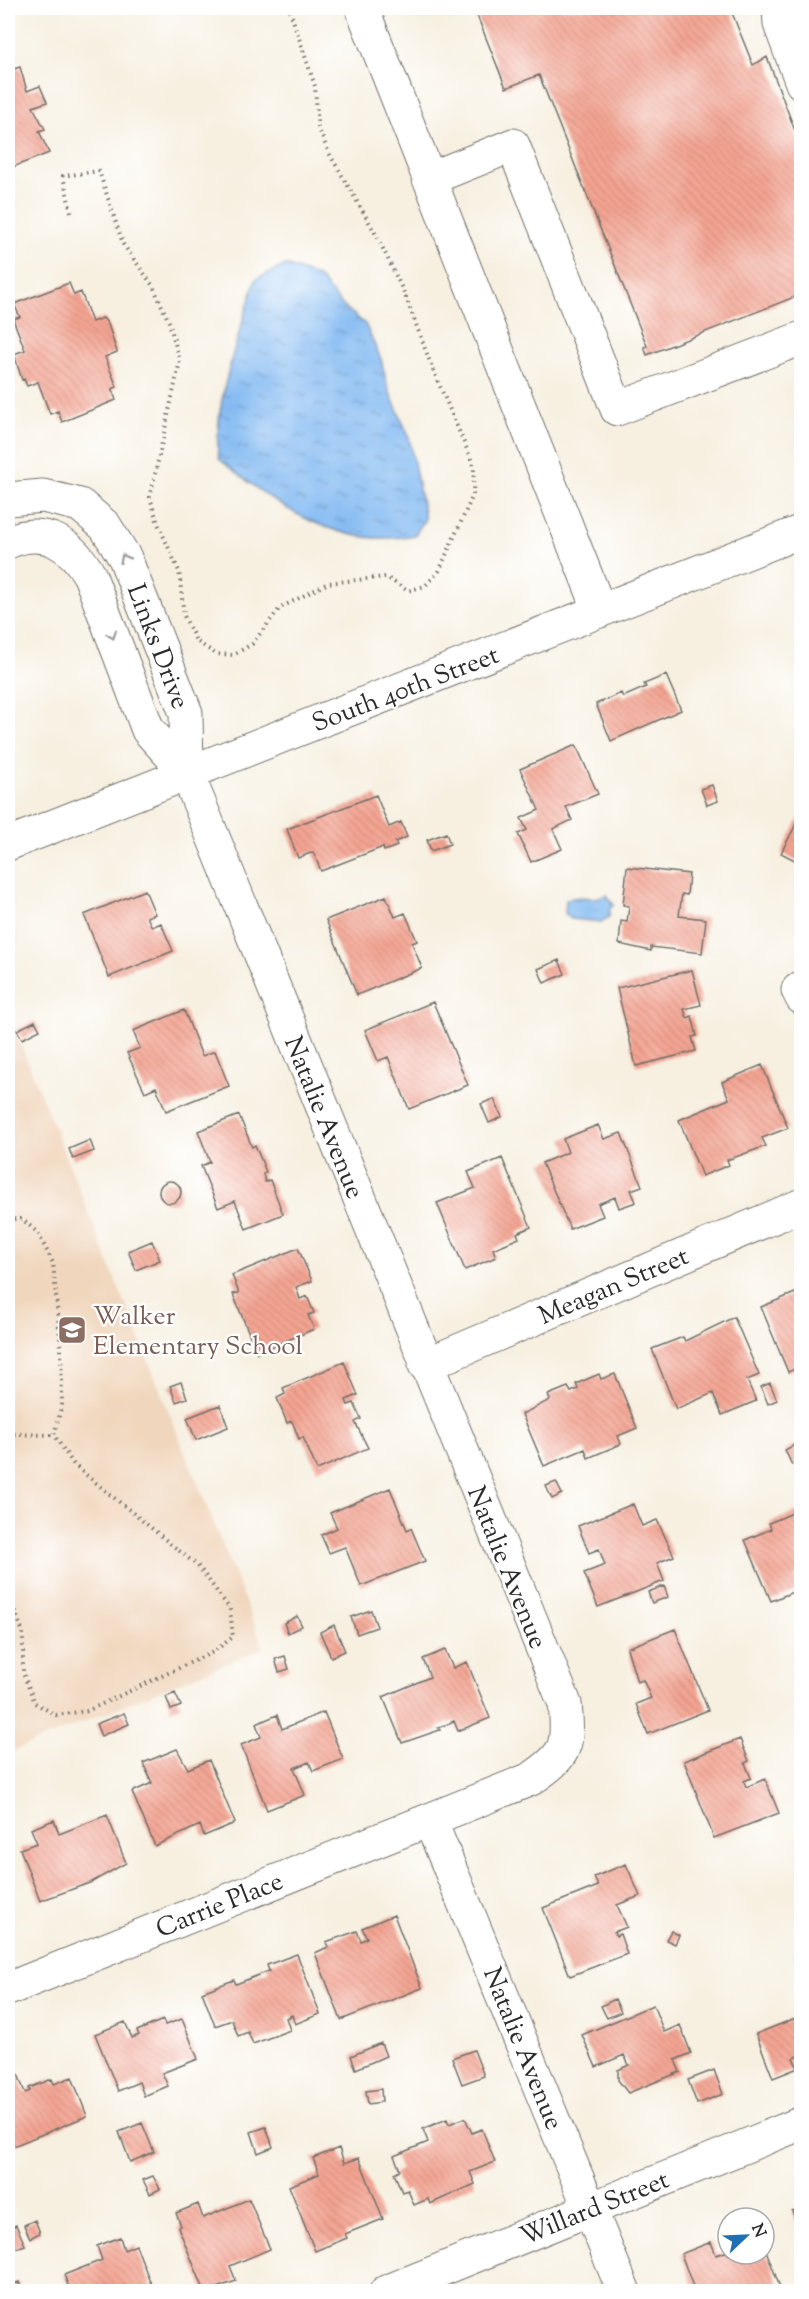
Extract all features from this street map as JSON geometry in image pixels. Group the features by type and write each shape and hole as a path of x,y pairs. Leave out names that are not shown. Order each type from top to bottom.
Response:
{"street":[{"path":"362,8 600,612"},
{"path":"780,8 780,24 801,83"},
{"path":"429,179 513,145 617,409 801,338"},
{"name":"Links Drive","path":"8,500 43,496 80,505 105,526 125,558 186,713 187,773"},
{"name":"South 40th Street","path":"8,844 801,531"},
{"name":"Links Drive","path":"10,532 41,536 65,544 81,559 90,576 148,730 187,773"},
{"name":"Natalie Avenue","path":"187,773 425,1365 565,1704 567,1730 563,1752 548,1767 531,1779 430,1820 624,2292"},
{"name":"Meagan Street","path":"425,1365 801,1205"},
{"name":"Carrie Place","path":"8,1989 430,1820"},
{"name":"Willard Street","path":"386,2292 801,2122"}],"path":[{"path":"71,212 63,176 99,171 123,244 153,286 169,322 180,361 150,497 158,524 179,571 184,616 196,641 216,654 233,655 252,644 280,608 328,583 386,577 408,591 426,586 439,571 473,495 474,466 433,370 405,294 377,236 349,190 318,127 315,86 289,8"},
{"path":"8,1219 22,1219 38,1233 53,1263 61,1348 62,1404 54,1435 74,1465 199,1567 230,1609 233,1637 213,1652 87,1711 56,1715 35,1704 23,1673 23,1633 12,1603 8,1602"},
{"path":"8,1434 54,1435"}],"shaded area":[{"name":"Walker Elementary School","path":"8,1013 264,1648 8,1753"}],"water":[{"path":"286,265 318,277 343,306 365,324 381,359 388,388 409,437 425,519 415,535 387,538 360,536 334,530 310,520 263,493 219,459 219,417 223,394 256,279"},
{"path":"607,895 614,905 610,908 609,917 601,922 571,919 565,913 566,900"}],"building":[{"path":"474,8 730,8 753,65 767,57 802,149 802,294 647,355 644,347 647,346 539,75 506,88"},
{"path":"8,53 14,69 20,67 27,91 40,86 47,102 33,107 45,129 39,131 49,153 8,169"},
{"path":"69,283 74,295 81,292 92,322 103,318 108,324 117,352 105,357 117,387 112,389 116,400 62,422 58,411 50,414 38,382 27,386 24,379 22,380 14,354 25,350 13,319 20,317 14,304"},
{"path":"666,675 681,710 611,741 596,704 621,693 623,697 646,687 644,684"},
{"path":"576,745 598,794 566,807 572,820 553,829 562,849 531,862 518,834 527,830 521,818 539,810 520,769"},
{"path":"712,785 718,801 707,805 701,789"},
{"path":"376,795 389,827 401,822 407,837 395,842 397,846 384,851 383,847 321,871 313,852 298,858 287,829"},
{"path":"802,813 802,864 781,853"},
{"path":"446,833 450,844 431,851 427,840"},
{"path":"627,867 689,874 687,895 682,894 679,916 706,919 702,953 651,947 651,951 619,944 621,921 627,922 629,906 623,905"},
{"path":"145,890 155,914 147,917 152,927 161,923 173,951 109,977 84,915"},
{"path":"386,896 395,917 405,913 417,941 412,943 422,968 357,995 326,920"},
{"path":"559,960 565,974 544,983 538,969"},
{"path":"692,970 701,1005 684,1009 687,1018 692,1016 697,1036 692,1037 696,1051 636,1066 617,988"},
{"path":"433,1002 468,1085 409,1109 388,1057 378,1061 365,1030"},
{"path":"184,1010 202,1056 215,1051 229,1086 166,1111 156,1087 145,1092 127,1053 140,1048 133,1031"},
{"path":"35,1021 40,1030 22,1039 17,1030"},
{"path":"762,1065 788,1128 762,1138 766,1146 727,1160 729,1165 702,1176 679,1120 729,1099 722,1082"},
{"path":"494,1099 502,1117 489,1123 481,1104"},
{"path":"239,1115 252,1147 255,1145 266,1172 263,1174 265,1182 270,1180 283,1214 246,1229 235,1201 218,1208 201,1166 210,1162 198,1131"},
{"path":"598,1125 604,1139 621,1133 642,1186 631,1190 636,1202 619,1208 615,1197 598,1204 603,1216 570,1229 542,1163 568,1152 563,1139"},
{"path":"90,1140 94,1151 73,1159 69,1149"},
{"path":"502,1158 531,1227 517,1233 519,1238 493,1249 496,1257 465,1270 437,1203 475,1188 468,1172"},
{"path":"170,1181 178,1184 181,1192 178,1200 170,1203 162,1200 159,1192 162,1184"},
{"path":"152,1241 160,1260 136,1270 128,1251"},
{"path":"298,1248 312,1281 296,1287 300,1299 307,1296 314,1313 308,1315 314,1329 257,1353 233,1294 239,1293 232,1275"},
{"path":"795,1293 802,1307 802,1366 788,1372 761,1307"},
{"path":"734,1317 759,1375 747,1380 756,1401 722,1415 713,1393 676,1409 652,1349 683,1337 685,1341"},
{"path":"344,1362 358,1395 346,1400 348,1405 354,1403 361,1419 355,1422 368,1448 317,1470 303,1437 299,1439 292,1421 287,1423 277,1398 285,1394 283,1388"},
{"path":"599,1374 601,1379 615,1374 637,1428 618,1436 621,1444 588,1458 585,1449 544,1466 522,1414 550,1400 548,1395 568,1387 571,1392 578,1389 576,1384"},
{"path":"181,1382 187,1398 176,1402 170,1386"},
{"path":"770,1383 777,1400 768,1404 761,1387"},
{"path":"220,1405 228,1427 196,1440 187,1418"},
{"path":"796,1444 802,1460 792,1465 785,1450"},
{"path":"556,1482 562,1494 552,1499 546,1486"},
{"path":"390,1488 407,1530 411,1528 425,1561 361,1586 345,1547 329,1553 321,1535 337,1528 330,1513"},
{"path":"633,1504 642,1526 657,1520 674,1556 657,1563 664,1581 598,1607 584,1573 605,1565 599,1549 589,1553 578,1526"},
{"path":"802,1509 802,1574 795,1577 800,1589 771,1601 745,1540 771,1529 769,1523"},
{"path":"664,1586 668,1597 652,1603 648,1592"},
{"path":"371,1610 377,1627 357,1634 351,1617"},
{"path":"297,1616 302,1626 288,1633 284,1623"},
{"path":"334,1625 345,1651 331,1657 320,1632"},
{"path":"675,1629 708,1710 648,1734 636,1704 651,1698 643,1680 637,1682 627,1648"},
{"path":"445,1650 453,1668 467,1662 490,1718 458,1731 454,1721 438,1728 440,1730 402,1743 383,1697 430,1677 423,1659"},
{"path":"285,1656 289,1669 279,1672 275,1659"},
{"path":"175,1693 181,1706 171,1710 166,1697"},
{"path":"324,1712 343,1759 313,1771 309,1762 294,1768 305,1795 267,1810 241,1745 261,1737 256,1724 277,1715 282,1729"},
{"path":"124,1713 129,1724 101,1736 96,1724"},
{"path":"740,1739 749,1761 745,1763 751,1778 744,1781 746,1787 765,1779 779,1813 714,1838 684,1761"},
{"path":"177,1749 188,1769 209,1760 235,1823 204,1836 200,1825 155,1846 132,1792 152,1783 143,1763"},
{"path":"107,1815 126,1863 92,1882 40,1901 20,1849 37,1843 31,1829 54,1820 59,1834"},
{"path":"626,1864 640,1896 617,1905 627,1927 614,1932 616,1936 620,1934 627,1954 570,1976 543,1908 598,1886 594,1877"},
{"path":"394,1915 422,1988 341,2020 315,1953 328,1947 326,1942 357,1931 361,1941 367,1938 362,1928"},
{"path":"671,1931 679,1935 675,1944 666,1940"},
{"path":"802,1950 802,1971 801,1972 794,1953"},
{"path":"297,1954 320,2014 295,2024 292,2015 286,2018 290,2030 253,2044 248,2032 238,2036 232,2020 215,2026 202,1992 234,1980 236,1984 269,1971 267,1965"},
{"path":"615,1999 621,2012 607,2018 601,2006"},
{"path":"802,2003 802,2055 793,2058 798,2068 773,2078 756,2034 801,2016 796,2005"},
{"path":"653,2005 664,2032 680,2025 691,2053 675,2060 680,2072 628,2093 618,2080 618,2070 629,2065 624,2055 596,2067 582,2035"},
{"path":"182,2019 198,2059 162,2073 168,2086 144,2096 139,2082 118,2091 95,2034 125,2022 132,2038 139,2035 137,2031 163,2020 165,2025"},
{"path":"381,2043 386,2056 356,2069 351,2056"},
{"path":"474,2050 484,2076 462,2084 452,2058"},
{"path":"15,2066 25,2093 30,2091 29,2088 52,2079 54,2084 72,2077 87,2116 11,2147 8,2138 8,2069"},
{"path":"714,2070 723,2094 697,2104 688,2080"},
{"path":"381,2089 382,2102 368,2104 366,2091"},
{"path":"465,2118 472,2133 482,2129 495,2162 470,2172 475,2184 430,2204 428,2199 414,2205 408,2190 402,2192 394,2173 400,2170 394,2156 428,2142 423,2129 447,2119 449,2124"},
{"path":"142,2123 154,2152 130,2162 119,2132"},
{"path":"266,2127 273,2147 258,2153 251,2132"},
{"path":"339,2148 344,2163 359,2158 383,2219 345,2234 347,2238 315,2251 289,2186 319,2174 313,2158"},
{"path":"153,2176 160,2189 150,2194 143,2180"},
{"path":"249,2199 270,2249 230,2266 236,2281 205,2292 178,2227 181,2226 176,2213 198,2204 203,2218"},
{"path":"802,2207 802,2234 801,2234 792,2211"},
{"path":"35,2220 40,2233 30,2238 24,2225"},
{"path":"16,2225 25,2245 14,2249 8,2229"},
{"path":"120,2237 124,2250 136,2245 154,2292 71,2292 64,2275 102,2260 97,2246"},
{"path":"711,2242 716,2255 716,2266 772,2266 781,2290 695,2292 681,2254"},
{"path":"19,2282 22,2292 8,2292 8,2286"}],"place":[{"name":"Walker Elementary School","path":"72,1330"}]}
